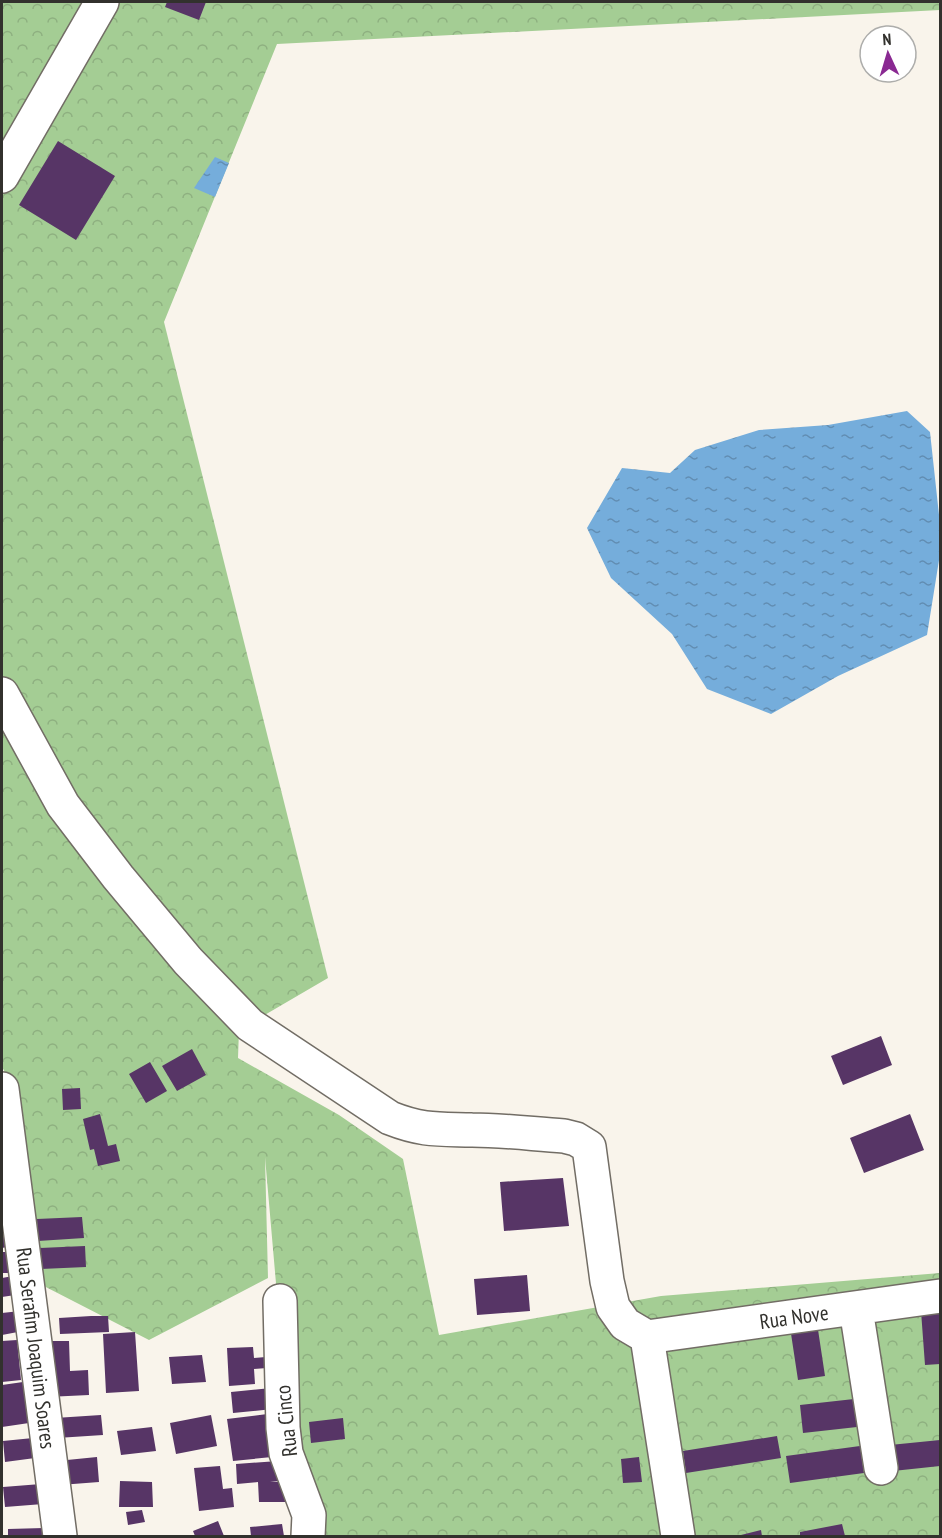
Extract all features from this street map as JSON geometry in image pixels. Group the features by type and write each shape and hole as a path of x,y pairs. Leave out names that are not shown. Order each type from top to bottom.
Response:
{"street":[{"path":"2,176 102,2"},
{"path":"2,694 63,805 118,877 188,961 250,1024 390,1118 409,1125 431,1130 472,1130 564,1136 576,1139 590,1147 612,1306 625,1324 647,1337 678,1536"},
{"name":"Rua Serafim Joaquim Soares","path":"2,1089 60,1536"},
{"name":"Rua Nove","path":"647,1337 940,1296"},
{"name":"Rua Cinco","path":"280,1301 283,1428 286,1453 309,1515 308,1536"},
{"path":"856,1309 881,1468"}],"green space":[{"path":"2,2 940,2 940,10 277,44 164,322 328,978 239,1030 238,1058 339,1115 403,1159 439,1335 661,1296 940,1273 940,1536 298,1536 265,1157 268,1278 149,1340 38,1283 2,1068"}],"water":[{"path":"215,157 229,163 215,197 194,188"},
{"path":"907,411 930,432 940,524 940,554 927,635 838,676 771,714 707,689 672,634 611,578 587,528 622,468 670,473 695,450 759,430 828,425"}],"building":[{"path":"167,2 206,2 199,20 165,7"},
{"path":"58,141 115,176 76,240 19,205"},
{"path":"881,1036 892,1065 843,1085 831,1056"},
{"path":"192,1049 206,1075 177,1091 162,1066"},
{"path":"150,1062 167,1091 146,1103 129,1074"},
{"path":"80,1088 81,1109 63,1110 62,1089"},
{"path":"100,1114 108,1146 116,1144 120,1161 98,1166 94,1149 90,1150 83,1119"},
{"path":"910,1114 924,1150 864,1173 850,1138"},
{"path":"563,1178 569,1226 504,1231 500,1182"},
{"path":"82,1217 84,1238 38,1241 37,1219"},
{"path":"2,1224 5,1224 7,1247 2,1248"},
{"path":"85,1246 86,1267 41,1269 40,1248"},
{"path":"2,1252 15,1252 16,1273 2,1273"},
{"path":"527,1275 530,1311 477,1315 474,1279"},
{"path":"13,1276 15,1295 2,1297 2,1278"},
{"path":"940,1310 940,1364 925,1365 921,1311"},
{"path":"20,1311 23,1331 2,1335 2,1313"},
{"path":"108,1316 109,1332 60,1334 59,1318"},
{"path":"817,1323 825,1376 798,1380 790,1327"},
{"path":"135,1332 139,1391 106,1393 103,1334"},
{"path":"17,1340 21,1380 2,1382 2,1341"},
{"path":"45,1341 69,1341 70,1371 88,1370 89,1395 47,1397"},
{"path":"253,1347 254,1358 266,1357 267,1368 254,1369 255,1384 229,1386 227,1348"},
{"path":"202,1355 206,1382 172,1384 169,1357"},
{"path":"23,1382 29,1423 2,1427 2,1385"},
{"path":"271,1388 273,1409 233,1413 231,1392"},
{"path":"854,1399 857,1427 803,1433 800,1405"},
{"path":"275,1413 272,1457 233,1461 227,1419"},
{"path":"101,1415 103,1435 57,1438 55,1418"},
{"path":"211,1415 217,1446 176,1454 170,1423"},
{"path":"343,1418 345,1439 311,1443 309,1422"},
{"path":"152,1427 156,1451 121,1455 117,1431"},
{"path":"777,1436 781,1458 686,1473 683,1451"},
{"path":"33,1438 35,1458 5,1462 3,1441"},
{"path":"940,1440 940,1466 893,1471 890,1445"},
{"path":"860,1446 864,1473 790,1483 786,1456"},
{"path":"97,1457 99,1482 60,1485 57,1461"},
{"path":"639,1457 642,1482 623,1483 621,1459"},
{"path":"278,1461 280,1481 270,1482 288,1482 288,1502 259,1502 258,1482 237,1484 236,1464"},
{"path":"220,1466 223,1489 232,1488 234,1507 199,1511 194,1468"},
{"path":"120,1481 152,1482 153,1507 119,1507"},
{"path":"41,1484 43,1504 5,1507 3,1487"},
{"path":"142,1510 145,1522 128,1525 126,1512"},
{"path":"218,1521 224,1536 195,1536 193,1531"},
{"path":"282,1524 284,1536 251,1536 250,1527"},
{"path":"842,1524 845,1536 800,1536 800,1532"},
{"path":"44,1528 44,1536 8,1536 8,1529"},
{"path":"761,1530 762,1536 737,1536"}]}
